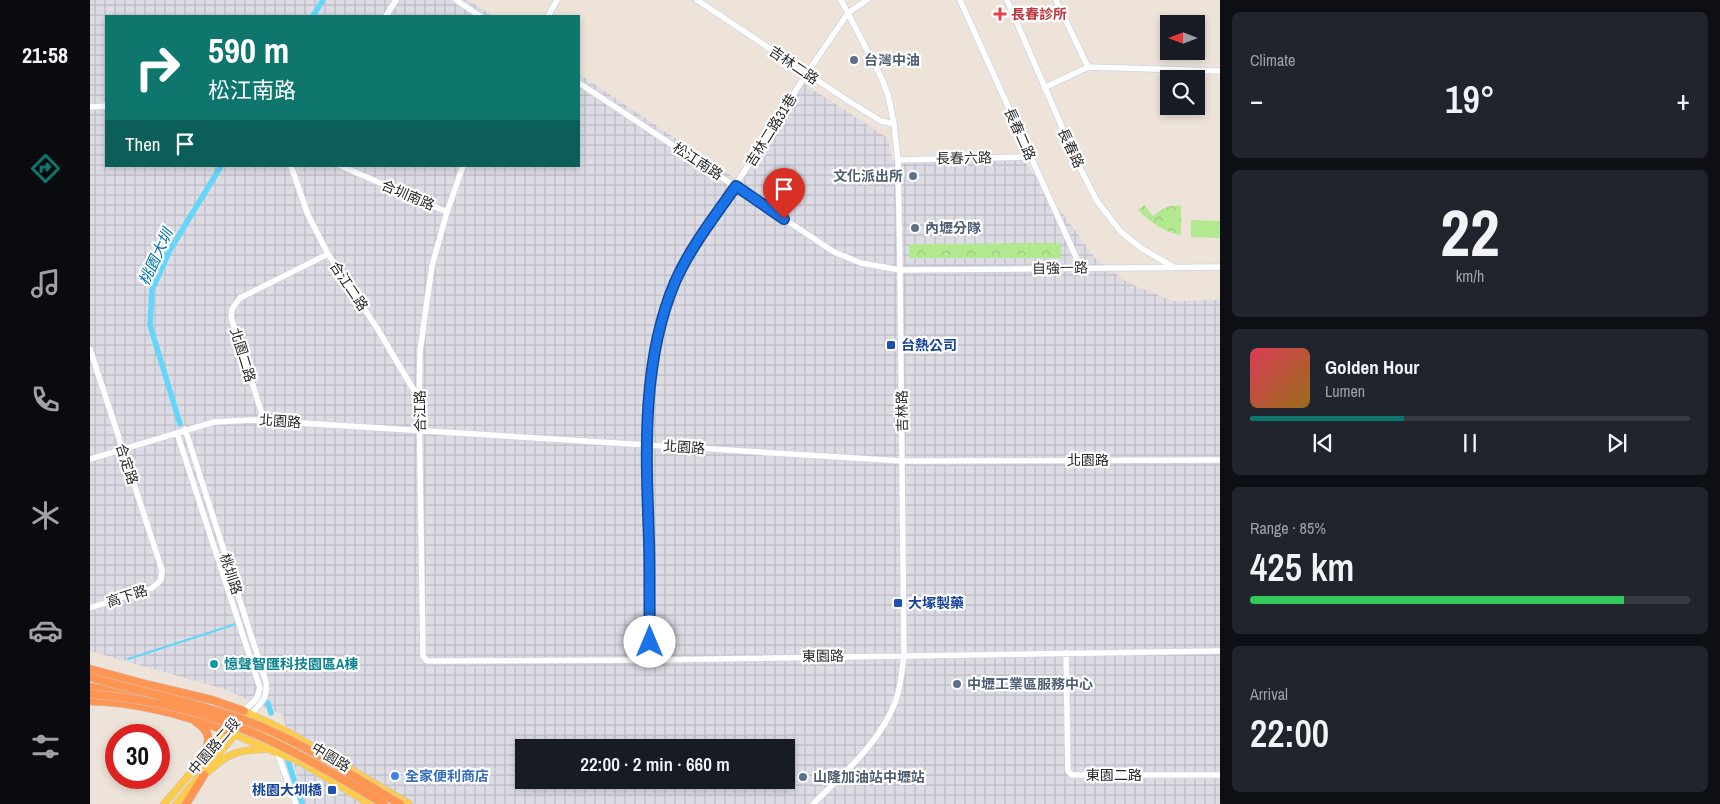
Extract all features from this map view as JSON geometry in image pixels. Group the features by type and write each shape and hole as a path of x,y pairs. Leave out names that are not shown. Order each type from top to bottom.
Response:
{"highway":[{"path":"90,669 149,686 212,700 248,713"},
{"path":"90,679 149,686"},
{"path":"90,679 176,699 253,724 313,752 400,804"},
{"path":"90,687 144,706 183,715 227,731"},
{"path":"90,687 157,699 240,722"},
{"path":"90,694 124,697 169,706 208,716 252,732 312,761 384,804"},
{"path":"90,701 144,706"},
{"path":"183,715 204,728 208,736 208,748 201,761"},
{"path":"186,804 204,775"}],"main road":[{"name":"中園路二段","path":"164,804 227,731 240,722 248,713"},
{"name":"中園路","path":"248,713 288,732 409,804"},
{"name":"中園路二段","path":"176,804 235,734 240,722"},
{"path":"240,722 288,744 341,763"},
{"name":"中園路","path":"227,731 268,750 299,761 370,804"},
{"path":"192,784 231,754 251,750 268,750"}],"street":[{"path":"387,15 396,0"},
{"path":"456,0 478,15"},
{"path":"549,15 557,0"},
{"name":"吉林二路","path":"697,0 881,121 894,124"},
{"name":"吉林路","path":"813,804 844,772 880,730 896,700 904,655 898,160 894,124 888,95 882,79 840,0"},
{"path":"848,13 867,0"},
{"name":"長春二路","path":"960,0 1081,268"},
{"name":"長春路","path":"1007,0 1078,164 1097,201 1109,219 1121,232 1141,248 1173,267"},
{"path":"1056,0 1088,67"},
{"name":"吉林二路31巷","path":"650,660 646,445 649,390 659,334 674,286 702,234 736,186 807,73 848,13"},
{"path":"1044,88 1088,67 1220,71"},
{"name":"松江南路","path":"580,84 834,252 860,263 900,270"},
{"path":"90,107 105,106"},
{"name":"長春六路","path":"898,160 1030,157"},
{"name":"合江二路","path":"291,167 308,215 328,254 377,328 419,399"},
{"name":"合圳南路","path":"343,167 447,212"},
{"name":"合江路","path":"427,661 423,656 420,351 432,266 447,212 463,167"},
{"name":"北園二路","path":"264,420 232,317 232,309 240,298 328,254"},
{"name":"自強一路","path":"900,270 1220,267"},
{"name":"合定路","path":"90,349 162,570 161,580"},
{"name":"北園路","path":"90,459 214,422 264,420 902,461 1220,460"},
{"name":"桃圳路","path":"186,429 266,682 266,696 248,713"},
{"name":"桃圳路","path":"177,433 260,688 257,698 248,713"},
{"name":"高下路","path":"90,608 152,588 161,580"},
{"name":"東園路","path":"427,661 650,660 1220,651"},
{"name":"東園二路","path":"1066,653 1068,772 1072,775 1220,775"},
{"path":"278,752 296,804"}],"shaded area":[{"path":"90,0 468,0 491,15 105,15 105,167 580,167 580,75 736,179 801,82 888,138 892,160 1022,158 1095,258 1128,283 1173,301 1220,300 1220,804 303,804 283,715 224,689 90,651"}],"green space":[{"path":"1144,205 1153,216 1166,208 1181,206 1181,235 1163,229 1148,219 1138,210"},
{"path":"1191,220 1220,221 1220,238 1191,237"},
{"path":"1061,243 1061,258 909,258 909,244"}],"waterway":[{"name":"桃園大圳","path":"314,15 323,0"},
{"name":"桃園大圳","path":"180,424 150,325 152,290 170,250 220,167"},
{"path":"128,659 236,624"},
{"name":"桃園大圳","path":"268,703 271,713"},
{"name":"桃園大圳","path":"288,761 302,804"}],"place":[{"name":"長春診所","path":"1000,14"},
{"name":"台灣中油","path":"854,60"},
{"name":"文化派出所","path":"913,176"},
{"name":"內壢分隊","path":"915,228"},
{"name":"台熱公司","path":"891,345"},
{"name":"大塚製藥","path":"898,603"},
{"name":"憶聲智匯科技園區A棟","path":"214,664"},
{"name":"中壢工業區服務中心","path":"957,684"},
{"name":"全家便利商店","path":"395,776"},
{"name":"山隆加油站中壢站","path":"803,777"},
{"name":"桃園大圳橋","path":"332,790"}],"route":[{"path":"650,642 646,445 649,390 659,334 674,286 702,234 736,186 784,219"}]}
